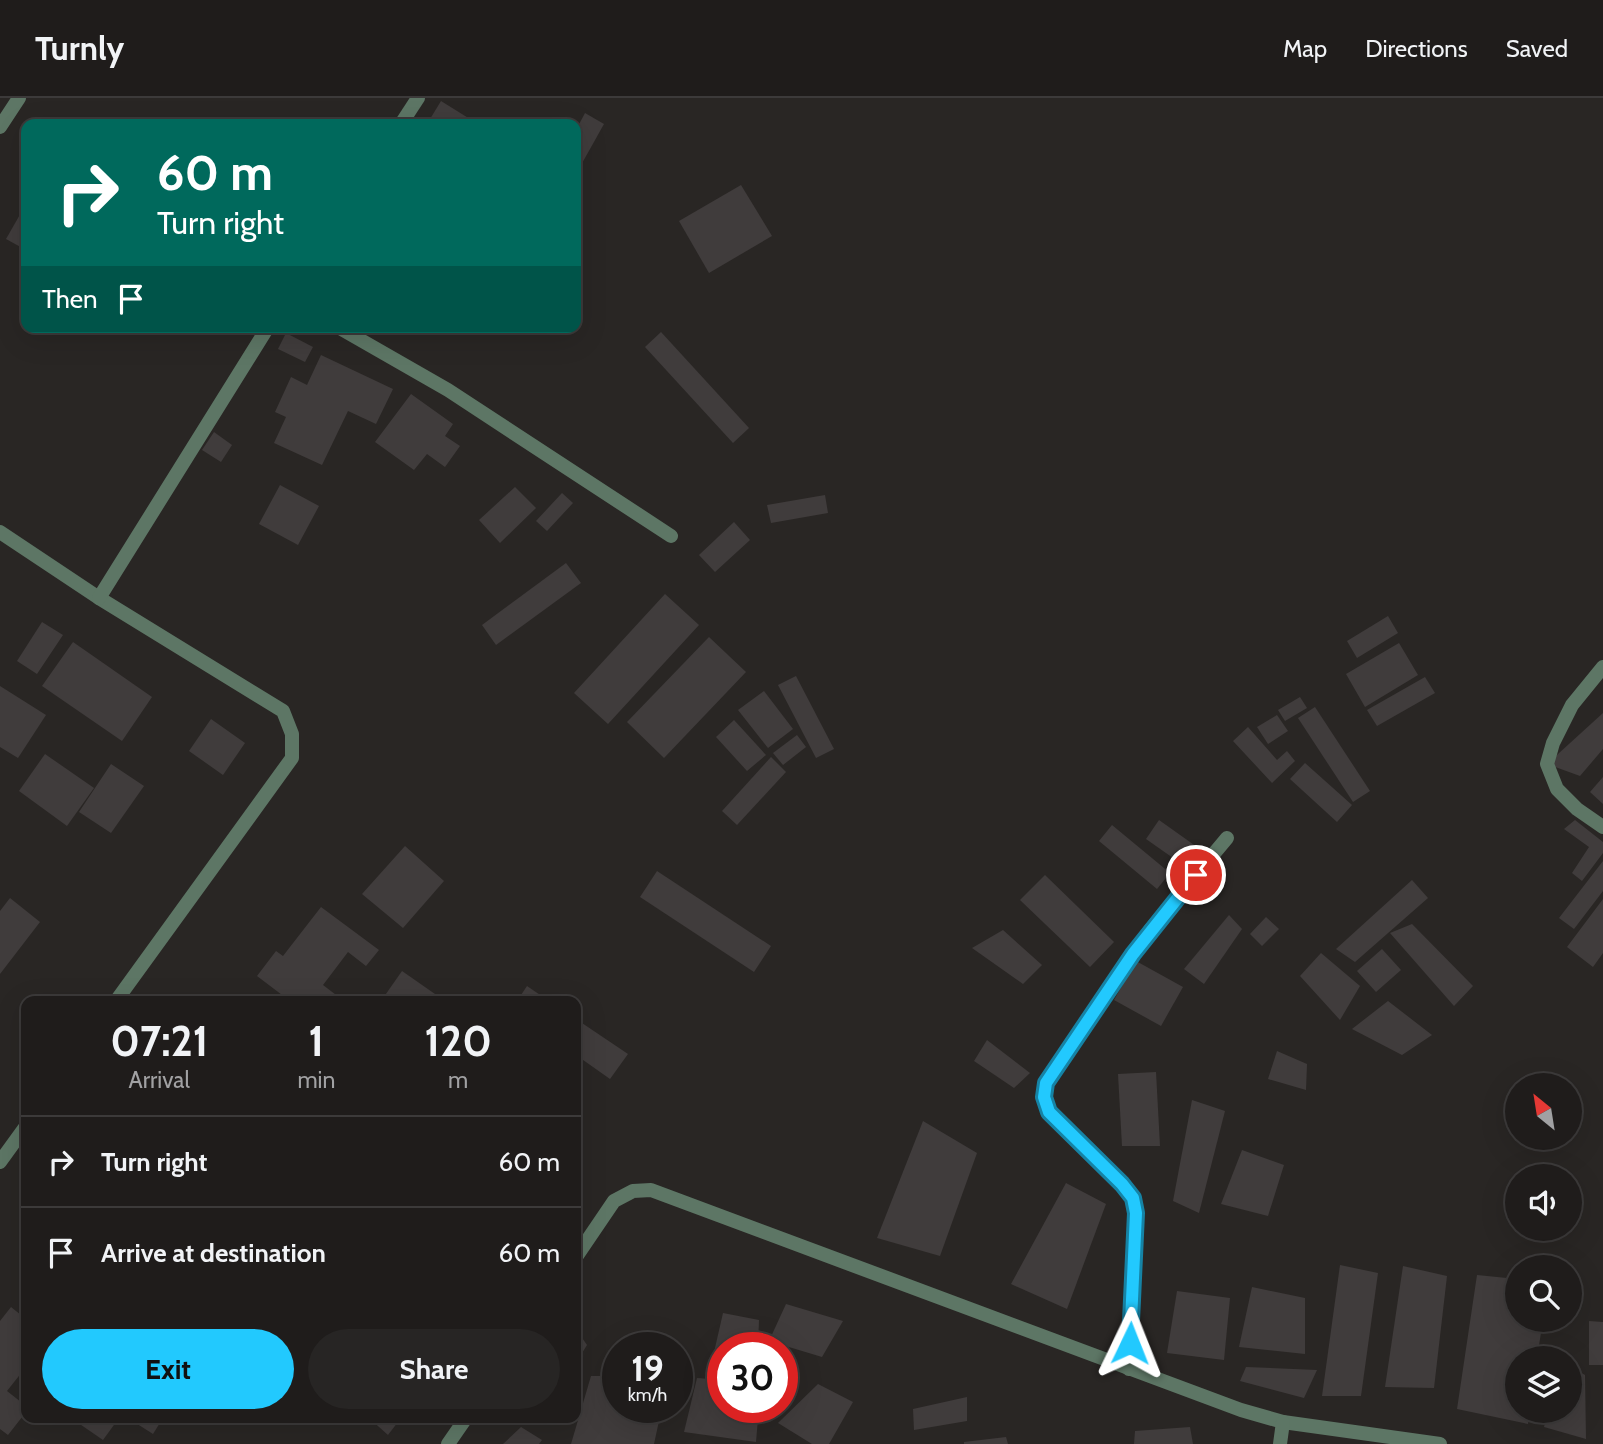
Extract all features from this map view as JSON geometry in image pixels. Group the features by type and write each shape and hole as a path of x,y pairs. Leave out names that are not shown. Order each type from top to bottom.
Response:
{"street":[{"path":"0,127 19,98"},
{"path":"404,119 418,98"},
{"path":"99,598 264,333"},
{"path":"348,333 448,390 671,536"},
{"path":"0,532 99,598 283,711 292,734 292,758 120,996"},
{"path":"1603,667 1572,705 1553,743 1547,764 1558,789 1577,809 1603,827"},
{"path":"1129,1369 1136,1213 1133,1198 1049,1112 1044,1097 1046,1083 1150,930 1227,838"},
{"path":"0,1162 21,1133"},
{"path":"581,1250 614,1201 633,1191 651,1191 1188,1391 1283,1422 1440,1444"},
{"path":"1279,1444 1283,1422"},
{"path":"448,1444 463,1423"}],"building":[{"path":"441,101 470,119 430,119"},
{"path":"585,113 604,124 581,165 581,121"},
{"path":"741,185 772,236 709,273 679,221"},
{"path":"21,213 21,247 6,239"},
{"path":"661,332 749,428 733,443 645,347"},
{"path":"286,333 313,347 305,362 278,349"},
{"path":"321,355 393,389 376,424 348,411 322,465 274,443 286,417 275,412 291,377 307,385"},
{"path":"411,394 453,424 445,436 460,446 445,467 427,454 414,470 375,442"},
{"path":"214,432 232,445 221,462 202,450"},
{"path":"280,485 319,506 298,545 259,524"},
{"path":"515,487 536,508 500,543 479,520"},
{"path":"562,493 573,503 547,531 536,521"},
{"path":"825,495 828,513 771,523 767,505"},
{"path":"734,522 750,540 715,572 699,555"},
{"path":"566,563 581,583 496,645 482,625"},
{"path":"665,594 699,625 608,724 574,693"},
{"path":"1388,616 1398,633 1357,658 1347,641"},
{"path":"42,622 63,635 37,674 17,661"},
{"path":"709,637 746,672 664,758 627,722"},
{"path":"73,642 152,697 122,741 42,686"},
{"path":"1399,643 1418,675 1365,707 1346,674"},
{"path":"796,676 834,749 816,758 778,685"},
{"path":"1425,677 1435,693 1377,726 1367,710"},
{"path":"0,686 46,715 18,758 0,747"},
{"path":"764,691 793,729 768,748 738,710"},
{"path":"1300,697 1307,708 1285,721 1278,710"},
{"path":"1315,707 1370,791 1353,802 1298,718"},
{"path":"1603,713 1603,749 1580,776 1547,764"},
{"path":"1277,715 1288,731 1268,744 1257,727"},
{"path":"211,719 245,743 223,775 189,751"},
{"path":"734,720 766,755 747,771 716,737"},
{"path":"1248,727 1277,760 1287,751 1295,761 1272,783 1233,741"},
{"path":"797,735 806,747 783,765 773,753"},
{"path":"45,754 94,788 67,826 19,791"},
{"path":"771,757 786,772 737,825 722,811"},
{"path":"1305,763 1352,805 1337,822 1290,779"},
{"path":"111,764 144,786 111,833 79,812"},
{"path":"1603,777 1603,804 1590,792"},
{"path":"1159,820 1197,847 1183,865 1146,839"},
{"path":"1575,820 1603,842 1603,853 1582,881 1572,873 1589,847 1564,829"},
{"path":"1112,825 1170,873 1157,889 1099,841"},
{"path":"405,846 444,881 403,928 362,894"},
{"path":"1603,861 1603,891 1574,929 1559,918"},
{"path":"657,871 771,946 754,972 640,897"},
{"path":"1045,875 1114,942 1090,967 1020,900"},
{"path":"1412,880 1428,898 1355,962 1336,949"},
{"path":"10,898 40,922 0,974 0,911"},
{"path":"1603,899 1603,953 1593,967 1567,947"},
{"path":"321,907 379,950 366,966 348,952 323,985 337,996 283,996 257,976 276,951 283,956"},
{"path":"1229,915 1242,929 1204,984 1184,969"},
{"path":"1266,917 1279,929 1262,946 1250,934"},
{"path":"1412,924 1473,986 1454,1006 1390,933"},
{"path":"1003,930 1042,965 1023,984 972,948"},
{"path":"1382,949 1401,970 1376,992 1357,971"},
{"path":"1321,953 1360,986 1340,1020 1300,976"},
{"path":"1136,961 1183,987 1161,1026 1114,1000"},
{"path":"402,971 435,994 434,996 384,996"},
{"path":"527,986 542,996 520,996"},
{"path":"1388,1001 1432,1035 1402,1055 1352,1029"},
{"path":"581,1022 628,1054 610,1079 581,1059"},
{"path":"987,1040 1030,1073 1014,1088 974,1061"},
{"path":"1277,1051 1307,1064 1306,1090 1268,1079"},
{"path":"1156,1072 1160,1146 1122,1146 1118,1074"},
{"path":"1192,1100 1225,1111 1199,1213 1173,1201"},
{"path":"923,1121 977,1153 940,1256 877,1238"},
{"path":"1242,1150 1284,1165 1268,1216 1221,1204"},
{"path":"1066,1183 1106,1204 1067,1309 1011,1284"},
{"path":"1340,1265 1378,1273 1361,1396 1322,1396"},
{"path":"1403,1266 1447,1276 1434,1388 1385,1387"},
{"path":"1477,1275 1505,1278 1505,1332 1541,1332 1539,1346 1505,1346 1505,1419 1457,1409"},
{"path":"1252,1287 1305,1298 1305,1354 1239,1347"},
{"path":"1177,1291 1230,1298 1224,1360 1167,1353"},
{"path":"786,1304 843,1321 822,1357 798,1350 798,1332 773,1332"},
{"path":"11,1307 21,1315 21,1373 7,1391 21,1402 21,1418 8,1435 0,1429 0,1321"},
{"path":"723,1313 759,1320 759,1332 719,1332"},
{"path":"1589,1321 1603,1322 1603,1365 1589,1365"},
{"path":"581,1336 587,1345 581,1355"},
{"path":"1246,1367 1317,1370 1304,1398 1240,1381"},
{"path":"1582,1373 1585,1375 1586,1439 1544,1427 1545,1423 1582,1423"},
{"path":"591,1376 602,1376 602,1423 659,1423 654,1444 571,1444 577,1423 581,1423 581,1410"},
{"path":"697,1378 707,1379 707,1423 758,1423 756,1442 684,1432 686,1423 693,1423 693,1395"},
{"path":"818,1384 853,1402 829,1444 812,1444 778,1423 798,1423 798,1404"},
{"path":"967,1397 967,1421 914,1430 913,1409"},
{"path":"78,1423 115,1423 103,1440"},
{"path":"136,1423 160,1423 153,1434"},
{"path":"375,1423 397,1423 388,1435"},
{"path":"521,1427 542,1440 539,1444 503,1444"},
{"path":"1190,1427 1193,1444 1134,1444 1135,1431"},
{"path":"1006,1437 1008,1444 964,1444 964,1442"}],"route":[{"path":"1130,1343 1136,1213 1133,1198 1049,1112 1044,1097 1046,1083 1133,954 1196,875"}]}
